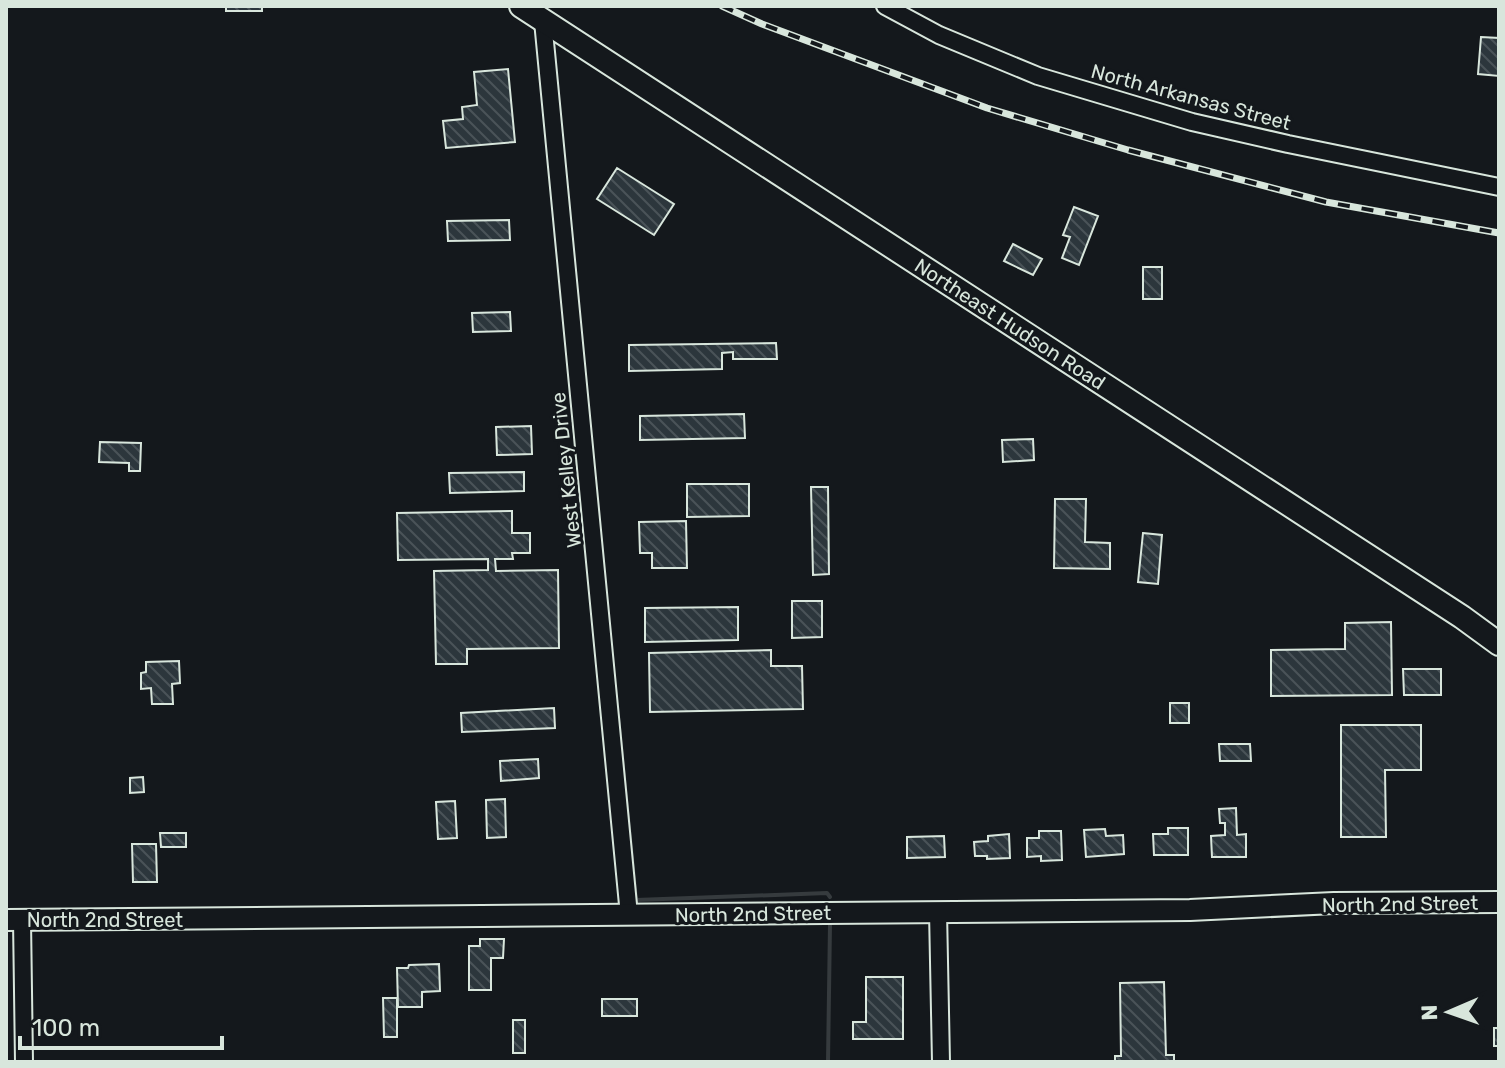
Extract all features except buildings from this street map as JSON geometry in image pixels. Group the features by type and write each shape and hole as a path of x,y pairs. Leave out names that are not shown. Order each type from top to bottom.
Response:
{"highway":[{"name":"Northeast Hudson Road","path":"521,6 1499,644"}],"main road":[{"name":"North 2nd Street","path":"14,920 1190,910 1334,903 1499,902"}],"street":[{"name":"North Arkansas Street","path":"885,6 939,35 1038,76 1192,122 1499,187"},
{"name":"West Kelley Drive","path":"543,21 629,915"},
{"path":"938,911 941,1062"},
{"path":"14,920 24,1062"}],"waterway":[{"path":"618,716 636,900 827,893 830,897"},
{"path":"828,1062 830,924"}],"railway":[{"path":"722,6 762,24 987,108 1128,150 1326,202 1499,233"}]}
